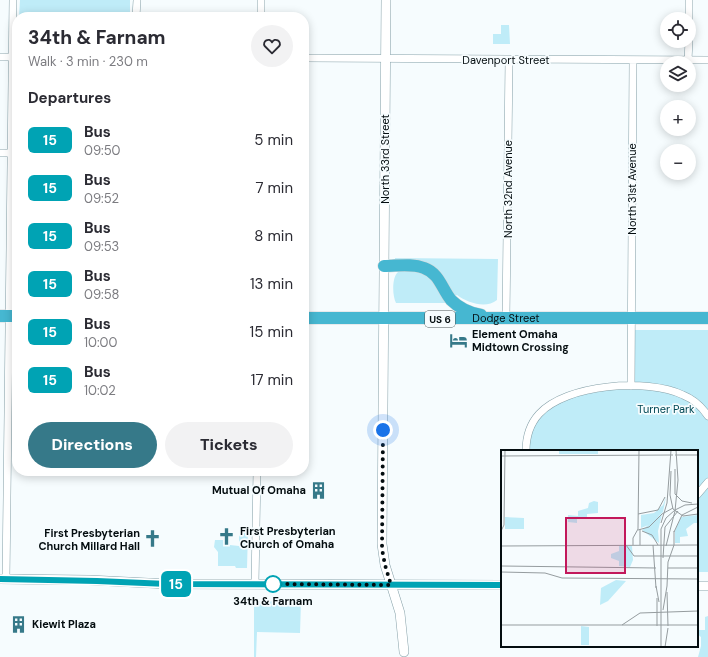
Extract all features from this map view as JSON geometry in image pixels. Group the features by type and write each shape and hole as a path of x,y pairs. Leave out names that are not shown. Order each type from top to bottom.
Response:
{"highway":[{"path":"384,266 412,266 425,268 435,274 450,299 462,308 473,313 501,319"},
{"name":"Dodge Street","path":"309,318 631,318 708,320"}],"street":[{"path":"13,0 13,12"},
{"path":"136,0 136,12"},
{"path":"261,0 261,12"},
{"name":"North 33rd Street","path":"386,0 382,544 384,561 400,613 404,652"},
{"path":"689,0 689,12"},
{"path":"0,57 12,57"},
{"name":"Davenport Street","path":"309,58 660,60"},
{"name":"North 32nd Avenue","path":"501,319 508,60"},
{"name":"North 31st Avenue","path":"631,386 633,60"},
{"name":"Davenport Street","path":"696,60 708,60"},
{"path":"12,129 3,579 168,584 501,585"},
{"path":"0,153 11,153"},
{"path":"526,450 528,434 532,424 539,414 548,406 563,398 584,391 615,386 658,388 679,393 696,402 708,416"},
{"path":"255,584 257,476"},
{"path":"698,494 708,482"}],"green space":[{"path":"20,0 130,0 130,12 19,12"},
{"path":"501,25 509,25 510,44 493,44 493,34 501,34"},
{"path":"395,258 498,259 497,300 488,304 477,304 457,295 454,297 442,277 395,262"},
{"path":"396,268 426,271 449,303 396,303 393,286 396,274 398,272"},
{"name":"Turner Park","path":"631,330 708,330 708,572 698,572 698,450 526,450 533,423 563,398 631,386"},
{"path":"239,531 248,531 247,568 218,566 218,552 214,547 215,540 230,540 230,545 239,546"},
{"path":"246,597 255,597 256,601 301,601 300,633 257,632 256,657 254,657 254,601 247,601"},
{"path":"708,616 708,657 698,657 701,646 701,637 698,635 698,630 705,630 705,617"}],"bus line":[{"name":"15","path":"0,579 168,584 501,585"}],"place":[{"name":"Element Omaha Midtown Crossing","path":"459,340"},
{"name":"Mutual Of Omaha","path":"319,490"},
{"name":"First Presbyterian Church of Omaha","path":"227,537"},
{"name":"First Presbyterian Church Millard Hall","path":"153,539"},
{"name":"34th & Farnam","path":"273,584"},
{"name":"Kiewit Plaza","path":"19,624"}],"route":[{"path":"273,584 391,585 382,549 383,430"}]}
